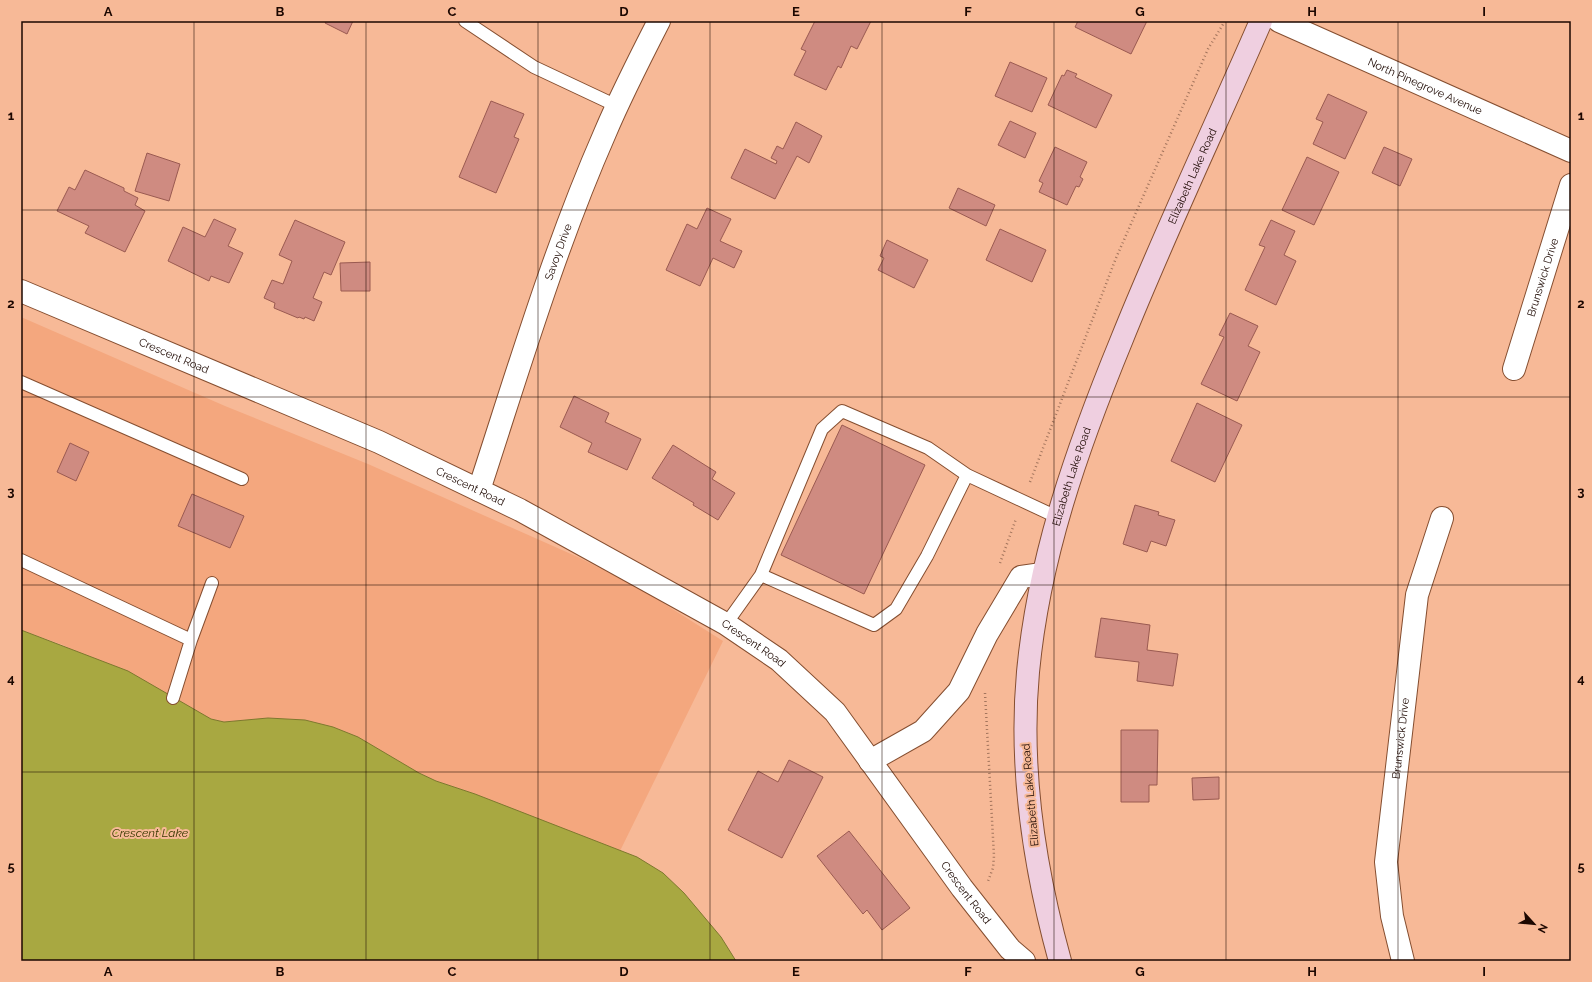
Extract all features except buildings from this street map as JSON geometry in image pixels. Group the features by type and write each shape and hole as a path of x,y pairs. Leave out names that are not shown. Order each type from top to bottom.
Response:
{"street":[{"name":"Savoy Drive","path":"479,490 544,292 580,196 617,106 659,21"},
{"name":"Elizabeth Lake Road","path":"1060,961 1049,921 1034,843 1026,773 1028,671 1042,574 1057,517 1077,452 1097,399 1130,317 1261,21"},
{"name":"North Pinegrove Avenue","path":"1279,21 1571,151"},
{"name":"Brunswick Drive","path":"1514,369 1571,185"},
{"name":"Crescent Road","path":"21,291 378,442 520,510 726,624 778,660 835,712 962,888 1010,950 1024,961"},
{"name":"Brunswick Drive","path":"1403,961 1392,916 1386,862 1417,595 1442,518"},
{"path":"870,760 923,731 959,691 987,634 1021,577 1042,574"}],"lane":[{"path":"465,21 534,67 617,106"},
{"path":"21,382 242,479"},
{"path":"726,624 762,575 822,429 842,411 928,448 967,475 1057,517"},
{"path":"762,575 874,625 896,609 927,556 967,475"},
{"path":"21,560 191,640"},
{"path":"173,698 191,640 212,583"}],"shaded area":[{"path":"21,317 225,406 368,464 580,558 644,591 723,641 620,851 475,794 436,781 419,773 358,737 333,727 305,720 268,718 224,722 211,719 63,645 21,630"}],"water":[{"name":"Crescent Lake","path":"21,630 128,671 211,719 224,722 268,718 305,720 333,727 358,737 419,773 436,781 475,794 637,857 663,873 684,893 721,937 736,961 21,961"}]}
